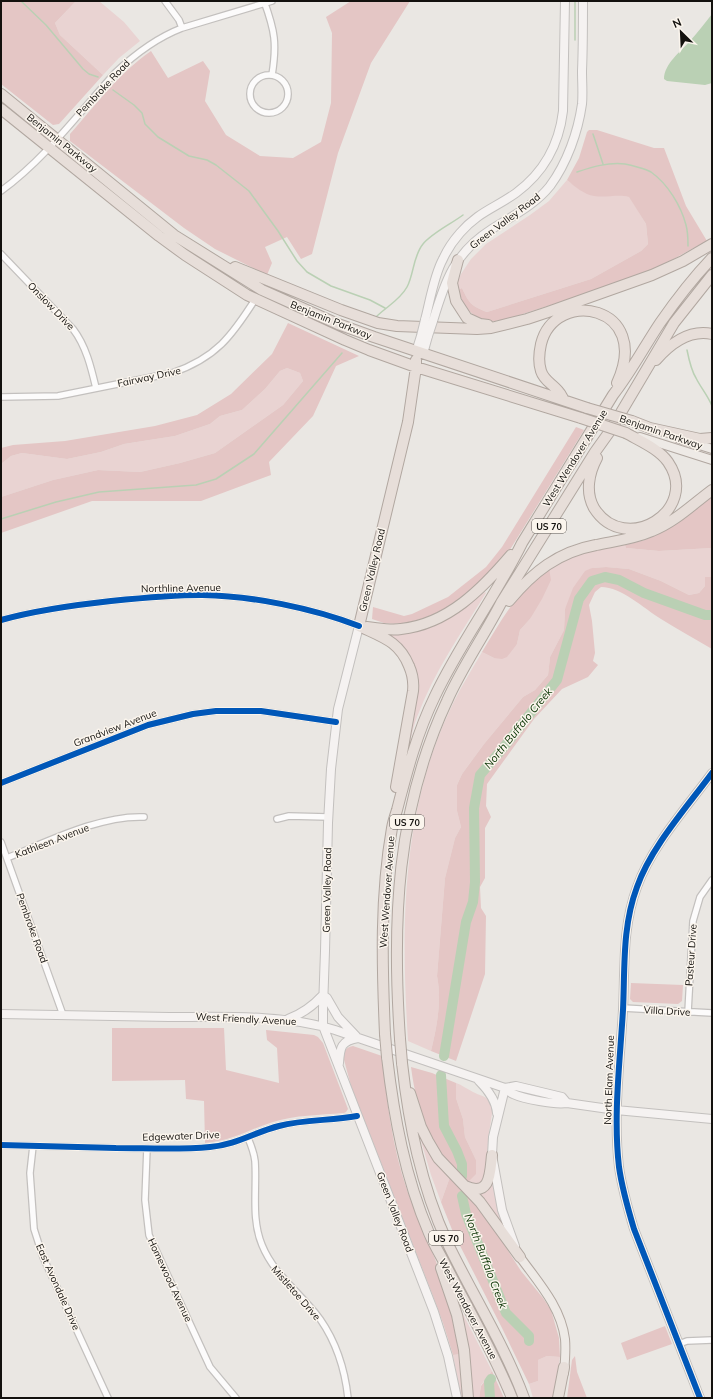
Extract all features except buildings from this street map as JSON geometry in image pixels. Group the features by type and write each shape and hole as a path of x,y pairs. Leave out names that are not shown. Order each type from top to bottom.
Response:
{"highway":[{"name":"Benjamin Parkway","path":"1,94 174,235 262,290 338,324 419,353 650,428"},
{"name":"Benjamin Parkway","path":"1,109 159,236 216,276 255,299 369,350 416,367 626,433"},
{"path":"208,256 341,310 378,323 397,326 477,329 510,324 652,275 683,261 712,244"},
{"name":"West Wendover Avenue","path":"512,1398 495,1361 429,1234 404,1159 394,1112 387,1057 383,986 383,918 386,868 392,826 414,746 434,696 448,669 511,566 522,543 613,395 626,378 677,300 712,258"},
{"path":"458,260 452,283 456,301 467,318 480,324 490,326 510,324"},
{"name":"West Wendover Avenue","path":"524,1398 505,1355 447,1241 423,1179 413,1138 404,1086 397,982 398,905 401,865 409,812 423,759 447,700 461,672 491,623 501,603 574,485 610,431 674,323 712,275"},
{"path":"564,400 559,392 546,380 541,372 539,357 540,346 543,336 555,320 564,315 584,311 592,311 606,316 622,333 626,353 624,365 613,395"},
{"path":"647,370 665,350 678,340 692,334 712,334"},
{"name":"Green Valley Road","path":"359,626 408,422 419,353"},
{"path":"650,428 700,439 712,438"},
{"path":"610,431 591,472 589,490 590,497 596,510 607,521 623,528 640,528 655,522 666,513 674,500 676,483 672,469 664,457 626,433"},
{"path":"491,623 520,588 530,578 554,560 580,548 632,538 653,531 675,519 712,490"},
{"path":"359,626 400,630 415,626 448,613 464,603 484,586 522,543"},
{"path":"359,626 386,638 398,647 405,656 414,680 393,800 391,817 392,826"},
{"path":"403,1065 417,1114 428,1141 438,1158 480,1202 520,1258"},
{"path":"464,1185 475,1189 483,1188 486,1185 490,1176 492,1155"},
{"path":"429,1234 457,1315 464,1350 468,1398"},
{"path":"558,1398 564,1367"}],"main road":[{"name":"Green Valley Road","path":"419,353 429,320 442,260 453,242 470,222 516,194 541,169 556,143 562,122 563,111 565,1"},
{"name":"Green Valley Road","path":"429,320 446,280 458,260 477,240 537,199 550,186 561,167 573,141 582,103 584,1"},
{"name":"Benjamin Parkway","path":"650,428 661,433 712,449"},
{"name":"Benjamin Parkway","path":"626,433 712,460"},
{"name":"Green Valley Road","path":"359,626 339,702 331,769 328,817 323,1026 434,1312 448,1356 457,1398"},
{"name":"North Elam Avenue","path":"700,1398 634,1229 619,1167 616,1110 623,1008 625,934 631,905 645,868 659,845 712,773"},
{"path":"283,1020 304,1012 315,1004 323,995 327,998 338,1017 358,1038 347,1041 342,1046 340,1050 339,1068"},
{"name":"West Friendly Avenue","path":"1,1014 214,1016 293,1020 323,1026 505,1088 512,1094 537,1100 560,1104 567,1103 616,1110 712,1119"},
{"path":"477,1079 493,1098 497,1109 498,1118"},
{"path":"505,1088 493,1136 492,1155 502,1210 520,1258 550,1298 560,1319 565,1339 562,1398"}],"street":[{"path":"165,1 179,20 182,28"},
{"name":"Pembroke Road","path":"1,191 25,173 57,139 114,73 144,48 170,32 264,2 272,1"},
{"path":"264,2 271,20 274,35 275,50 272,75"},
{"path":"272,75 282,80 288,91 288,96 283,107 278,110 266,112 255,106 250,94 255,82 260,78 272,75"},
{"name":"Onslow Drive","path":"1,254 73,328 84,347 96,388"},
{"name":"Fairway Drive","path":"1,397 58,396 172,373 189,368 221,346 231,335 262,290"},
{"name":"Northline Avenue","path":"1,620 64,606 137,599 203,595 266,601 340,618 359,626"},
{"name":"Grandview Avenue","path":"1,783 148,725 193,714 261,711 336,722"},
{"path":"277,819 289,816 328,817"},
{"name":"Kathleen Avenue","path":"7,858 76,830 124,818 144,817"},
{"name":"Pembroke Road","path":"1,842 62,1015"},
{"name":"Pasteur Drive","path":"688,1012 693,921 700,897 712,880"},
{"name":"Villa Drive","path":"623,1008 712,1013"},
{"name":"Edgewater Drive","path":"1,1144 147,1148 210,1147 248,1138 264,1130 298,1122 357,1116"},
{"name":"Mistletoe Drive","path":"248,1138 255,1160 256,1221 261,1244 270,1263 319,1319 336,1346 347,1385 348,1398"},
{"name":"East Avondale Drive","path":"33,1146 30,1173 34,1229 43,1257 108,1398"},
{"name":"Homewood Avenue","path":"147,1148 145,1200 149,1235 210,1367 236,1398"},
{"path":"679,1344 687,1341 712,1340"}],"shaded area":[{"path":"1,1 76,1 55,23 60,35 103,75 59,124 53,125 1,84"},
{"path":"76,1 99,1 124,22 140,41 119,58 103,75 60,35 55,23"},
{"path":"351,1 410,1 371,63 338,153 312,254 301,259 287,237 265,247 272,263 267,275 215,249 184,228 70,141 70,134 108,90 128,69 151,51 168,78 203,61 210,71 205,101 226,135 260,156 293,158 321,142 331,103 332,33 326,17"},
{"path":"712,14 712,83 705,85 667,81 664,79 670,63"},
{"path":"589,130 597,130 654,148 664,148 686,206 707,241 647,272 593,292 520,315 506,319 488,321 472,314 462,301 458,290 462,288 471,303 477,308 487,312 591,279 641,251 648,244 646,224 629,197 598,196 587,194 567,180 579,158 587,132"},
{"path":"567,180 579,189 629,196 646,224 648,244 641,251 591,279 487,312 474,306 469,301 462,288 458,290 458,281 471,259 486,244 549,201"},
{"path":"288,323 359,356 336,366 313,416 269,462 271,475 201,501 92,501 1,533 1,497 53,480 98,470 140,472 215,453 283,405 303,381 300,373 287,368 280,371 265,389 242,410 220,416 210,424 175,436 124,444 101,452 67,459 22,453 11,456 1,464 1,448 13,445 65,441 155,426 197,415 231,394 272,354"},
{"path":"287,368 300,373 303,381 283,405 215,453 140,472 98,470 53,480 1,497 1,464 11,456 22,453 67,459 101,452 124,444 175,436 210,424 220,416 242,410 265,389 280,371"},
{"path":"576,427 584,430 511,548 487,576 456,602 439,612 421,619 402,623 384,623 372,619 373,607 404,616 412,614 448,597 486,567 502,547"},
{"path":"712,495 712,548 659,551 626,548 625,545 645,540 664,531"},
{"path":"625,545 626,548 659,551 712,548 712,577 705,577 705,586 699,593 689,595 661,581 629,569 606,567 592,568 565,609 564,630 550,657 548,675 535,690 523,697 484,744 462,774 457,785 457,811 461,827 455,838 445,878 437,976 439,1004 431,1051 408,1041 405,914 413,830 422,789 434,749 450,710 482,652 494,658 517,644 520,630 530,619 549,568 575,555 607,546"},
{"path":"606,567 629,569 661,581 689,595 699,593 705,586 705,577 712,577 712,649 661,619 617,590 601,587 595,592 589,605 595,653 593,661 598,665 588,677 562,689 534,719 487,784 486,806 491,817 485,828 485,878 480,887 481,908 486,916 485,974 456,1061 431,1051 439,1004 437,976 445,878 455,838 461,827 457,811 457,785 462,774 484,744 523,697 535,690 548,675 550,657 564,630 565,609 573,588 585,571 592,568"},
{"path":"549,568 551,580 530,619 520,630 517,644 507,657 502,659 494,658 482,652 518,597 534,579"},
{"path":"485,592 486,593 448,653 431,684 415,722 406,758 416,671 407,652 379,630 399,631 472,601"},
{"path":"631,983 683,985 682,1001 678,1004 633,1002 630,999"},
{"path":"112,1028 224,1028 226,1070 279,1083 277,1048 267,1040 266,1030 314,1035 323,1043 348,1109 344,1113 281,1120 232,1138 205,1143 204,1101 186,1099 185,1080 112,1081"},
{"path":"353,1046 382,1056 397,1157 411,1201 444,1285 461,1354 453,1355 433,1296 351,1086 343,1056 346,1049"},
{"path":"411,1067 432,1073 456,1083 456,1098 463,1119 465,1137 476,1160 476,1174 467,1183 444,1157 428,1130 417,1101"},
{"path":"456,1083 487,1098 493,1107 488,1140 487,1178 477,1185 467,1183 476,1160 465,1137 463,1119 456,1098"},
{"path":"416,1124 450,1177 441,1202 431,1175"},
{"path":"450,1177 474,1200 521,1271 551,1310 559,1338 560,1357 547,1356 538,1360 538,1381 529,1384 453,1232 441,1202"},
{"path":"492,1184 494,1185 497,1205 503,1224 501,1225 477,1193 486,1190"},
{"path":"463,1314 492,1371 481,1385 479,1398 472,1398 467,1340 461,1315"},
{"path":"665,1326 672,1344 627,1360 621,1343"},
{"path":"461,1354 464,1398 461,1398 453,1355"},
{"path":"547,1356 560,1357 555,1398 533,1398 529,1384 538,1381 538,1360"},
{"path":"575,1356 577,1372 587,1398 567,1398 572,1360"},
{"path":"492,1371 504,1398 479,1398 481,1386"}],"waterway":[{"path":"21,1 46,25 83,69 89,74 98,77"},
{"path":"575,1 575,40"},
{"path":"113,90 134,105 142,113 145,124 158,137 189,156 207,160 216,165 249,191 278,231 297,261 307,272 331,286 370,300 385,308"},
{"path":"593,134 603,164"},
{"path":"577,172 600,165 612,164 625,164 651,172 668,189 681,210 687,228 688,246"},
{"path":"376,317 397,300 404,292 409,282 417,254 423,244 436,232 463,215"},
{"path":"687,350 693,372 712,406"},
{"path":"1,519 56,502 99,492 196,485 216,479 254,454 342,353"},
{"name":"North Buffalo Creek","path":"444,1056 466,922 473,902 475,882 474,808 480,775 557,680 579,599 592,581 605,577 619,580 644,593 705,615 712,615"},
{"name":"North Buffalo Creek","path":"441,1075 444,1126 462,1164 462,1176"},
{"name":"North Buffalo Creek","path":"462,1196 466,1214 506,1313 529,1336 529,1341"},
{"name":"North Buffalo Creek","path":"490,1398 489,1382 491,1379"}],"cycle path":[{"path":"1,620 15,616 83,604 156,597 202,595 241,598 282,604 322,614 359,626"},
{"path":"1,783 148,725 193,714 216,711 261,711 336,722"},
{"path":"700,1398 634,1229 623,1191 617,1148 617,1108 625,948 632,902 643,872 660,842 712,773"},
{"path":"1,1145 163,1149 210,1147 228,1144 270,1129 298,1122 357,1116"}]}
